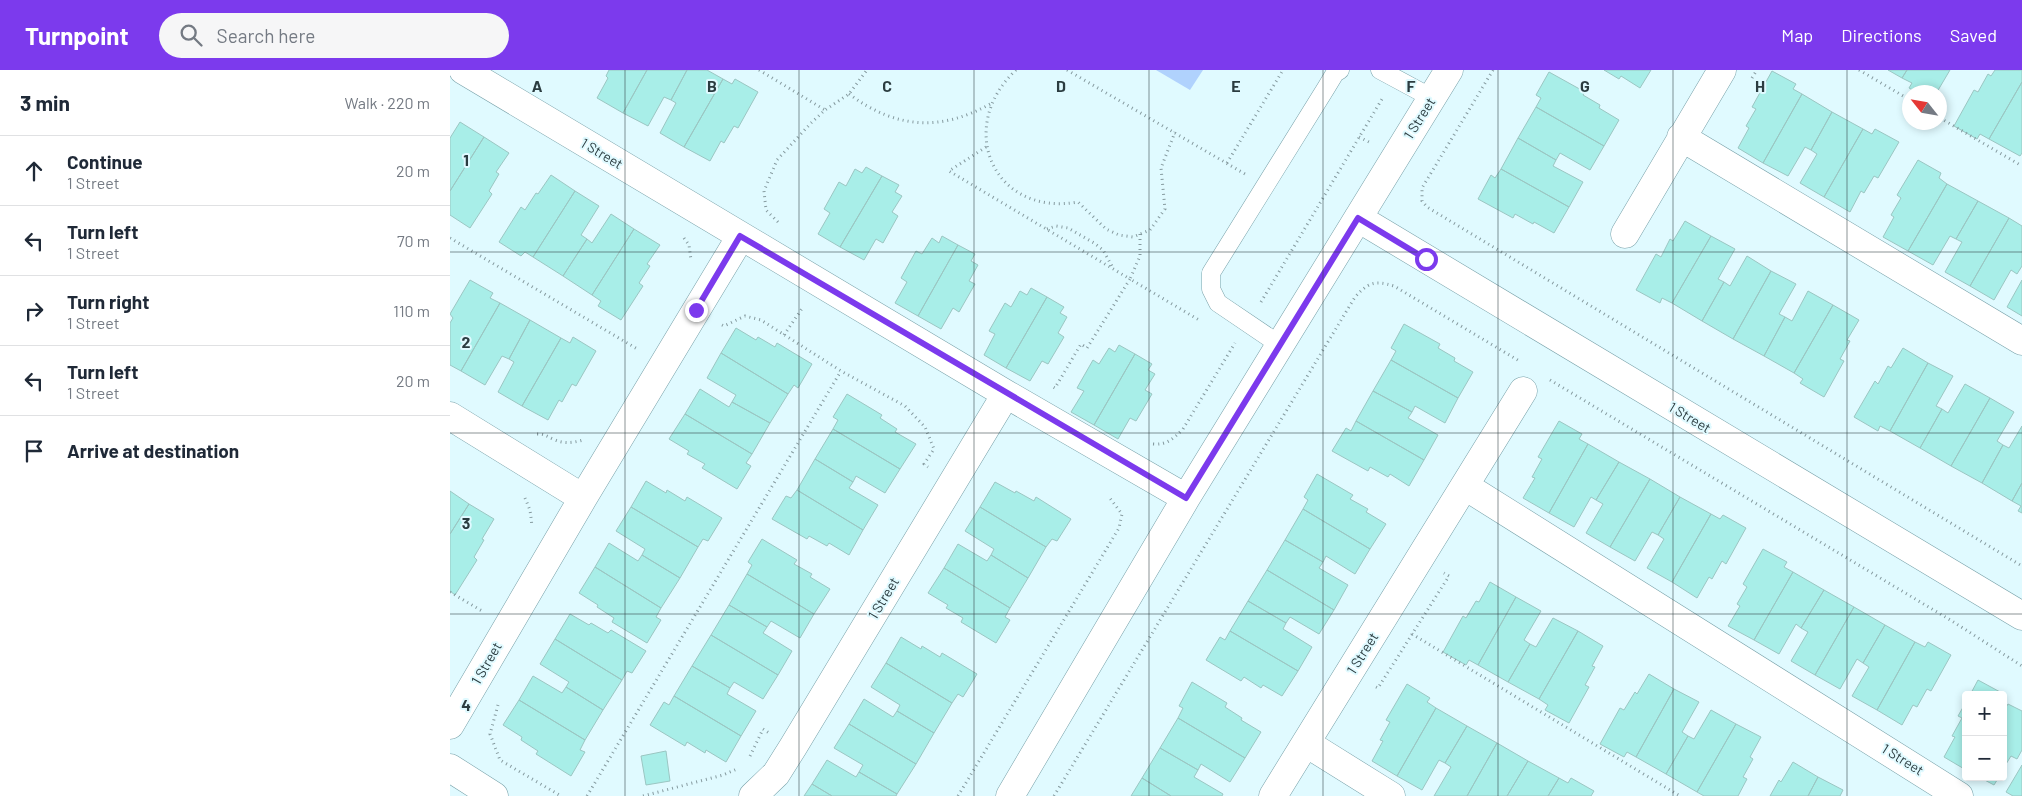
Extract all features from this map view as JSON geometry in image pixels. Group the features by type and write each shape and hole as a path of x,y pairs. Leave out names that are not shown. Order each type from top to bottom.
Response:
{"street":[{"name":"1 Street","path":"463,70 1006,394 1186,498"},
{"name":"1 Street","path":"1010,796 1186,498 1449,70"},
{"path":"1625,234 1722,70"},
{"path":"1681,137 2022,341"},
{"name":"1 Street","path":"1358,218 2022,615"},
{"name":"1 Street","path":"450,725 582,498 740,236"},
{"name":"1 Street","path":"1273,796 1465,486 1532,383"},
{"name":"1 Street","path":"753,796 776,774 793,747 1006,394"},
{"path":"450,416 582,498"},
{"name":"1 Street","path":"1465,486 1959,796"},
{"path":"1306,743 1391,796"},
{"path":"450,768 494,796"}],"lane":[{"path":"1280,345 1218,303 1211,289 1212,273 1335,73 1340,70"},
{"path":"1387,74 1432,98"}],"path":[{"path":"759,70 826,110"},
{"path":"782,226 766,210 764,191 777,160 826,110 849,94 867,70"},
{"path":"1016,70 1003,85 993,103 987,122 986,147 989,158 997,173 1008,185 1038,201 1055,204 1078,202 1106,229 1119,235 1133,237 1150,230 1165,209 1161,168 1175,132"},
{"path":"1067,70 1265,186"},
{"path":"1227,163 1283,70"},
{"path":"1493,70 1422,188 1422,201 1427,207 2022,566"},
{"path":"1859,70 1902,95"},
{"path":"1151,444 1171,441 1183,429 1248,324 1387,74"},
{"path":"849,94 865,106 882,115 920,124 958,119 976,113 993,103"},
{"path":"1947,122 2022,166"},
{"path":"986,147 949,172 1203,323"},
{"path":"1047,229 1056,226 1068,228 1094,243 1103,250 1113,269"},
{"path":"678,232 689,246 691,263"},
{"path":"1047,383 1054,388 1081,344 1087,348 1130,279 1140,256 1140,234"},
{"path":"450,238 641,352"},
{"path":"1054,796 1350,306 1364,287 1382,282 1394,286 1524,364"},
{"path":"696,310 724,326 745,316 761,320 841,371 905,406 925,427 934,449 924,464 952,484"},
{"path":"1227,338 1236,343"},
{"path":"587,796 841,371"},
{"path":"1532,383 1952,621 2022,666"},
{"path":"514,455 526,434 546,434 554,440 571,443 588,437"},
{"path":"523,495 530,510 532,530"},
{"path":"958,796 1120,528 1122,514 1109,497"},
{"path":"450,592 487,614"},
{"path":"1412,634 1680,796"},
{"path":"474,684 500,698 490,734 500,760 562,796"},
{"path":"744,762 750,755 763,729 793,747"},
{"path":"643,796 723,775 738,768"}],"water":[{"path":"1156,70 1203,70 1190,90"}],"building":[{"path":"609,70 647,70 623,113 597,98 608,78 606,76"},
{"path":"647,70 687,70 671,100 664,97 648,126 623,113"},
{"path":"687,70 707,70 723,79 684,147 660,133 676,103 671,100"},
{"path":"1604,70 1651,70 1640,88 1621,76 1619,79"},
{"path":"1888,70 1907,70 1902,78"},
{"path":"1907,70 1950,70 1941,85 1911,85 1912,83 1902,78"},
{"path":"1995,70 2022,70 2022,82 1989,139 1980,134 1977,139 1954,126 1974,90 1978,92 1988,74 1991,76"},
{"path":"1772,71 1796,84 1793,89 1802,94 1763,163 1738,148 1749,128 1746,126 1756,109 1752,107"},
{"path":"1549,72 1585,92 1583,95 1600,105 1599,108 1619,120 1604,146 1536,107 1541,98 1536,95"},
{"path":"723,79 732,84 735,79 758,92 738,128 734,126 724,143 721,141 710,161 684,147"},
{"path":"2022,82 2022,153 2020,156 1989,139"},
{"path":"1802,94 1832,112 1811,150 1805,147 1788,176 1763,163"},
{"path":"1536,107 1604,146 1590,170 1560,153 1556,160 1518,138"},
{"path":"1832,112 1863,129 1824,197 1800,183 1817,154 1811,150"},
{"path":"460,122 484,137 450,191 450,138"},
{"path":"1863,129 1872,134 1875,129 1899,142 1878,178 1874,176 1864,193 1861,191 1850,212 1824,197"},
{"path":"484,137 509,153 496,172 499,174 489,191 492,194 470,228 450,215 450,191"},
{"path":"1518,138 1556,160 1553,166 1583,182 1569,207 1501,169"},
{"path":"1918,160 1941,173 1939,178 1947,184 1908,251 1883,237 1894,217 1891,215 1901,198 1897,195"},
{"path":"866,167 882,176 840,247 818,234 830,213 824,209 839,182 846,186 855,169 862,173"},
{"path":"1501,169 1569,207 1554,233 1515,214 1513,218 1478,199 1491,175 1495,178"},
{"path":"551,175 575,191 533,257 525,252 521,256 499,242 521,207 525,210"},
{"path":"882,176 899,185 895,192 902,196 892,212 898,216 883,243 876,239 864,260 840,247"},
{"path":"1947,184 1978,201 1956,239 1950,236 1933,265 1908,251"},
{"path":"575,191 599,206 581,235 587,239 563,276 533,257"},
{"path":"1978,201 2009,218 1970,286 1945,272 1962,242 1956,239"},
{"path":"611,214 634,229 592,295 563,276 587,239 592,243"},
{"path":"2009,218 2022,226 2022,266 2017,274 2011,270 1994,300 1970,286"},
{"path":"1685,221 1711,236 1672,303 1662,298 1660,303 1636,290 1656,254 1661,257 1670,239 1673,241"},
{"path":"634,229 660,245 647,264 650,266 639,283 643,286 621,320 598,306 601,301 592,295"},
{"path":"942,236 958,245 918,316 895,303 907,282 901,278 916,251 922,254 932,238 939,243"},
{"path":"1711,236 1735,249 1718,279 1724,282 1702,321 1672,303"},
{"path":"958,245 975,254 971,261 978,265 969,281 975,284 959,312 953,308 941,329 918,316"},
{"path":"1747,256 1771,271 1733,339 1702,321 1724,282 1730,286"},
{"path":"1771,271 1796,284 1779,314 1785,317 1764,356 1733,339"},
{"path":"470,280 493,293 490,298 500,303 461,371 450,365 450,323 453,318 450,314"},
{"path":"2022,280 2022,316 2007,307"},
{"path":"1031,288 1047,297 1006,368 984,355 995,334 989,331 1005,303 1011,307 1020,291 1027,295"},
{"path":"1808,291 1833,305 1794,373 1764,356 1785,317 1792,321"},
{"path":"1047,297 1064,307 1060,313 1067,317 1058,333 1064,337 1048,364 1042,361 1030,381 1006,368"},
{"path":"500,303 530,320 509,359 502,356 485,385 461,371"},
{"path":"1833,305 1859,320 1847,340 1850,341 1840,359 1844,361 1824,397 1800,383 1803,379 1794,373"},
{"path":"530,320 561,338 522,406 498,392 514,362 509,359"},
{"path":"1404,324 1440,344 1438,348 1455,358 1454,361 1473,372 1458,398 1391,360 1396,351 1391,348"},
{"path":"736,328 756,340 758,337 775,347 777,343 812,364 798,388 794,385 788,394 721,353"},
{"path":"573,337 596,351 576,386 572,384 562,402 559,400 548,420 522,406 561,338 570,343"},
{"path":"1119,345 1135,354 1094,425 1071,412 1084,391 1077,388 1093,360 1099,364 1109,348 1115,352"},
{"path":"1903,348 1928,363 1890,431 1880,426 1878,431 1854,417 1875,381 1878,384 1888,366 1891,368"},
{"path":"721,353 788,394 770,423 732,402 736,395 707,378"},
{"path":"1135,354 1152,364 1148,370 1155,374 1145,390 1152,394 1136,421 1130,418 1118,439 1094,425"},
{"path":"1391,360 1458,398 1445,423 1415,406 1412,412 1373,391"},
{"path":"1928,363 1953,376 1936,406 1942,409 1920,448 1890,431"},
{"path":"1965,384 1990,398 1951,466 1920,448 1942,409 1948,413"},
{"path":"700,389 729,407 732,402 770,423 752,454 685,414"},
{"path":"1373,391 1412,412 1408,418 1438,435 1424,460 1356,421"},
{"path":"847,394 882,415 880,418 897,429 895,432 916,444 900,469 833,429 838,420 833,417"},
{"path":"1990,398 2014,412 1997,441 2003,445 1982,483 1951,466"},
{"path":"685,414 752,454 746,463 751,466 737,489 702,468 705,464 687,454 689,451 669,439"},
{"path":"1356,421 1424,460 1409,486 1390,474 1388,477 1370,467 1368,471 1332,451 1346,428 1351,431"},
{"path":"1559,421 1582,434 1579,439 1588,444 1549,513 1523,498 1535,478 1532,477 1542,459 1538,457"},
{"path":"2022,426 2022,483 2012,501 1982,483 2003,445 2009,448"},
{"path":"833,429 900,469 885,493 856,476 853,482 815,459"},
{"path":"1588,444 1619,462 1596,500 1591,497 1574,527 1549,513"},
{"path":"815,459 853,482 849,488 878,505 863,530 797,490"},
{"path":"1619,462 1650,479 1610,547 1586,533 1603,504 1596,500"},
{"path":"1317,474 1353,495 1350,499 1368,509 1366,512 1386,524 1370,549 1303,509 1308,500 1304,497"},
{"path":"1650,479 1680,497 1658,535 1652,532 1635,561 1610,547"},
{"path":"646,481 666,493 667,490 685,501 687,497 722,518 708,541 703,539 698,547 631,507"},
{"path":"995,482 1034,501 1036,497 1071,519 1057,541 1052,539 1046,547 980,507"},
{"path":"2022,483 2022,513 2018,511 2021,506 2012,501"},
{"path":"797,490 863,530 849,555 829,543 827,546 809,536 807,539 772,519 786,496 791,498"},
{"path":"450,491 469,504 450,534"},
{"path":"1680,497 1711,514 1672,582 1647,568 1664,539 1658,535"},
{"path":"469,504 494,519 474,557 477,560 455,595 450,591 450,534"},
{"path":"631,507 698,547 680,578 642,555 645,549 616,531"},
{"path":"980,507 1046,547 1028,578 991,555 994,549 965,531"},
{"path":"1303,509 1370,549 1355,574 1326,556 1323,562 1285,540"},
{"path":"1711,514 1720,519 1723,515 1746,528 1726,564 1722,561 1712,579 1709,577 1697,598 1672,582"},
{"path":"762,539 797,560 794,564 812,574 810,577 830,589 814,614 747,574 752,565 748,562"},
{"path":"1285,540 1323,562 1319,568 1348,585 1334,610 1267,570"},
{"path":"609,543 638,561 642,555 680,578 661,608 595,567"},
{"path":"958,544 987,561 991,555 1028,578 1010,608 944,568"},
{"path":"1763,549 1787,562 1784,567 1793,572 1754,640 1728,626 1740,606 1737,604 1747,587 1743,584"},
{"path":"595,567 661,608 656,617 661,620 647,643 612,622 614,618 579,593"},
{"path":"944,568 1010,608 1005,617 1010,620 996,643 961,622 963,618 946,608 948,605 928,593"},
{"path":"1267,570 1334,610 1319,634 1290,617 1286,623 1248,601"},
{"path":"1793,572 1824,590 1801,628 1796,624 1779,654 1754,640"},
{"path":"747,574 814,614 800,638 771,621 767,627 729,605"},
{"path":"1490,582 1516,597 1478,665 1469,660 1466,665 1443,652 1463,616 1466,618 1476,601 1479,602"},
{"path":"1824,590 1854,607 1815,675 1791,661 1808,632 1801,628"},
{"path":"1516,597 1541,611 1524,640 1530,644 1508,682 1478,665"},
{"path":"1248,601 1286,623 1283,629 1312,647 1298,671 1230,631"},
{"path":"729,605 767,627 763,633 792,651 778,675 711,635"},
{"path":"1854,607 1885,625 1863,663 1857,659 1840,689 1815,675"},
{"path":"570,614 608,633 611,630 646,651 632,673 627,671 622,680 555,639"},
{"path":"1553,618 1578,631 1539,699 1508,682 1530,644 1536,647"},
{"path":"1885,625 1915,642 1877,710 1852,696 1869,667 1863,663"},
{"path":"1230,631 1298,671 1282,696 1263,685 1261,688 1244,677 1241,681 1206,660 1220,637 1225,640"},
{"path":"1578,631 1603,646 1592,666 1595,667 1585,685 1589,687 1569,723 1545,710 1548,705 1539,699"},
{"path":"711,635 778,675 763,699 734,682 730,688 692,666"},
{"path":"901,637 921,649 922,646 940,657 942,653 977,674 963,697 958,694 952,703 886,663"},
{"path":"555,639 622,680 603,710 566,687 569,682 540,664"},
{"path":"1915,642 1925,647 1928,642 1951,655 1931,691 1927,689 1917,707 1913,705 1902,725 1877,710"},
{"path":"886,663 952,703 934,733 897,711 900,705 871,687"},
{"path":"692,666 730,688 727,694 756,711 741,736 674,696"},
{"path":"1649,674 1674,689 1636,757 1627,752 1624,757 1600,744 1620,708 1624,710 1635,692 1637,694"},
{"path":"533,676 562,693 566,687 603,710 585,740 519,700"},
{"path":"1978,680 1998,691 1972,691"},
{"path":"1192,682 1227,703 1225,707 1242,718 1241,720 1261,732 1245,758 1178,718 1183,708 1179,706"},
{"path":"1407,684 1430,698 1427,702 1436,708 1397,776 1372,761 1383,741 1380,740 1390,722 1386,720"},
{"path":"1674,689 1699,702 1682,732 1688,736 1666,774 1636,757"},
{"path":"674,696 741,736 726,762 706,750 705,753 687,742 685,746 650,725 664,702 669,705"},
{"path":"864,699 893,717 897,711 934,733 916,764 849,724"},
{"path":"519,700 585,740 580,750 585,752 571,776 536,754 538,751 521,740 522,737 503,725"},
{"path":"2008,704 2022,711 2022,750 2017,759 2011,756 2007,762 2007,736"},
{"path":"1436,708 1467,726 1445,763 1439,760 1422,790 1397,776"},
{"path":"1962,709 1962,718 1958,716"},
{"path":"1711,710 1736,724 1697,792 1666,774 1688,736 1694,739"},
{"path":"1178,718 1245,758 1230,782 1201,764 1198,770 1160,748"},
{"path":"1962,718 1962,768 1944,757 1955,737 1952,736"},
{"path":"849,724 916,764 897,794 859,772 863,765 834,748"},
{"path":"1736,724 1761,737 1750,757 1753,759 1743,777 1747,779 1738,796 1704,796 1697,792"},
{"path":"1467,726 1497,743 1467,796 1434,796 1451,767 1445,763"},
{"path":"1497,743 1528,761 1507,796 1467,796"},
{"path":"1160,748 1198,770 1194,777 1223,794 1222,796 1171,796 1142,778"},
{"path":"666,751 670,781 646,785 641,756"},
{"path":"827,760 856,777 859,772 897,794 896,796 832,796 812,784"},
{"path":"1528,761 1559,778 1548,796 1507,796"},
{"path":"1793,762 1818,777 1808,796 1770,796 1779,780 1781,782"},
{"path":"2022,765 2022,796 2013,796 2006,792"},
{"path":"1818,777 1843,790 1840,796 1808,796"},
{"path":"1142,778 1171,796 1131,796"},
{"path":"1559,778 1568,783 1571,778 1594,791 1591,796 1548,796"},
{"path":"1986,781 1996,781 1994,785"},
{"path":"812,784 832,796 804,796"}],"route":[{"path":"696,310 740,236 1006,394 1186,498 1358,218 1426,259"}]}
